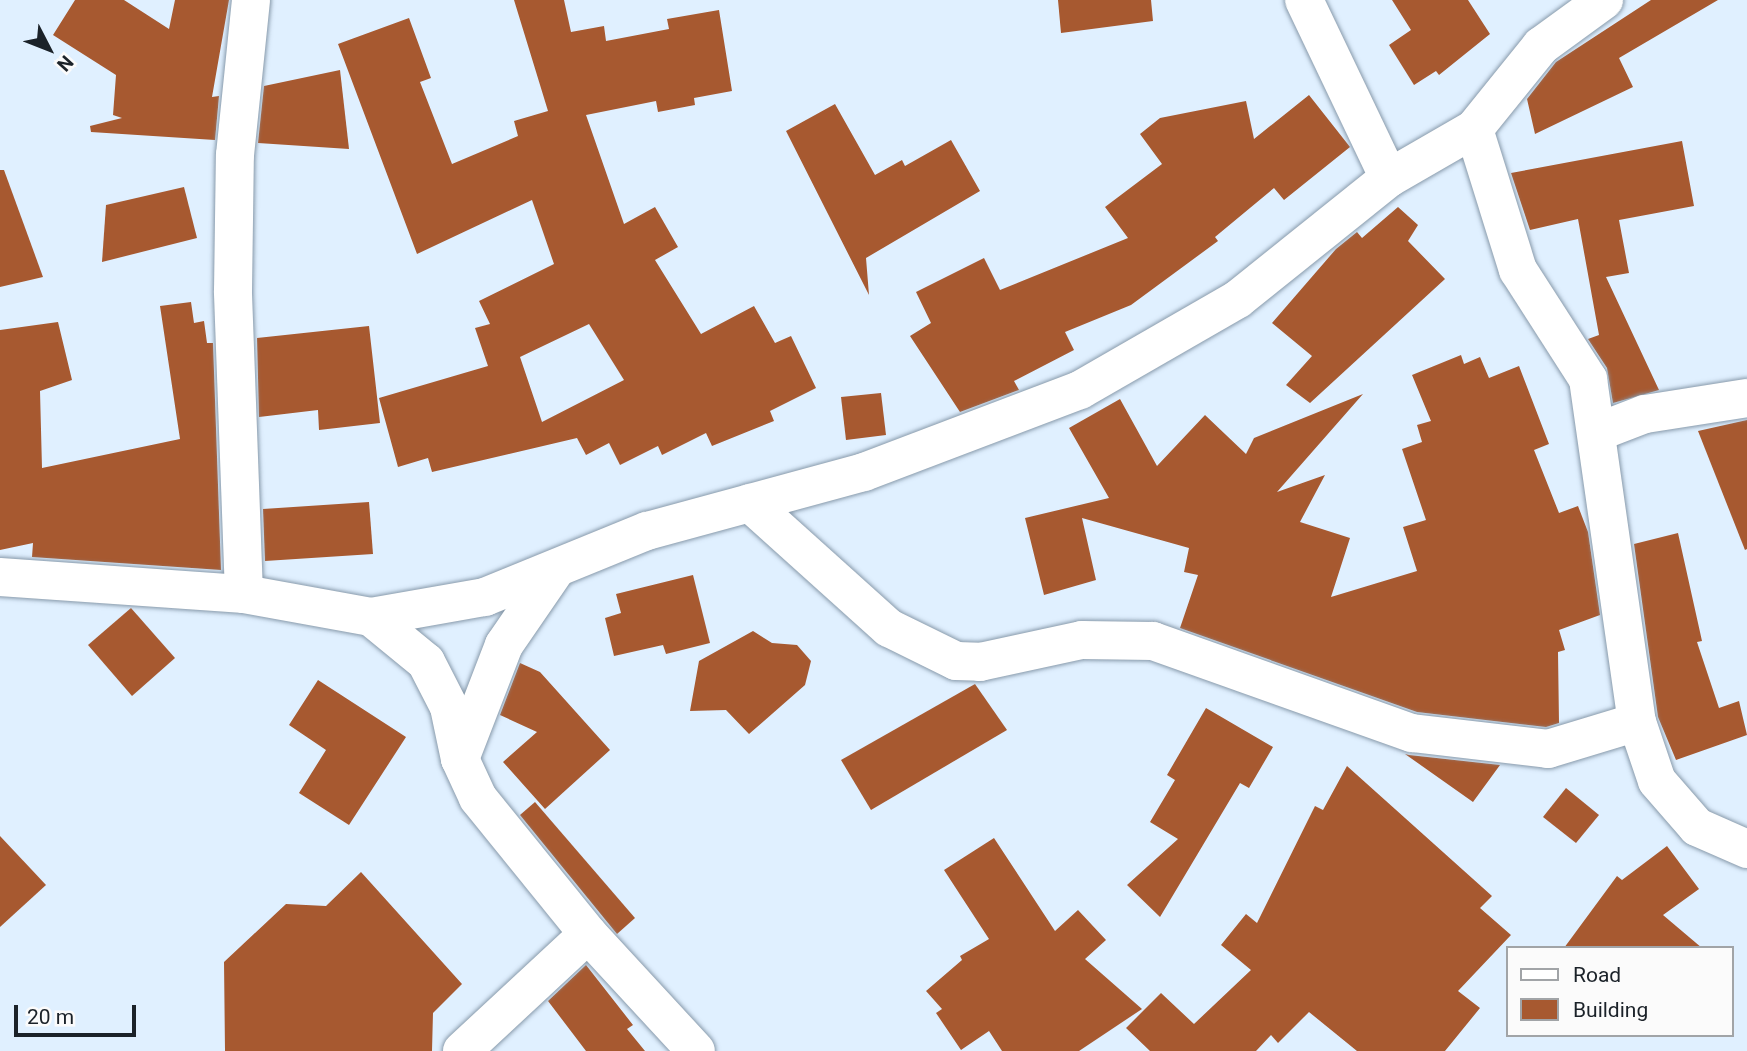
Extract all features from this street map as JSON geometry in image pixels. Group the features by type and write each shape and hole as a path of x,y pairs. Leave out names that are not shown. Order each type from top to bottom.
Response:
{"street":[{"path":"244,594 233,291 235,155 251,0"},
{"path":"1304,0 1390,178"},
{"path":"0,577 244,594 371,617 485,597 647,531 864,472 1080,390 1238,299 1390,178 1474,129 1541,46 1604,0"},
{"path":"1474,129 1518,270 1588,379 1598,432 1597,462 1637,722 1668,800 1697,827 1747,849"},
{"path":"1598,432 1645,414 1747,398"},
{"path":"750,503 889,628 956,661 979,662 1082,640 1153,641 1412,733 1548,749 1637,722"},
{"path":"460,759 504,645 556,568"},
{"path":"371,617 426,662 449,707 460,759 478,798 588,934 696,1051"},
{"path":"462,1051 588,934"}],"building":[{"path":"75,0 124,0 169,29 175,0 229,0 212,97 219,96 215,140 91,132 90,126 122,118 113,115 116,75 53,35"},
{"path":"514,0 564,0 571,32 604,26 606,41 669,29 667,19 719,10 732,91 694,98 695,105 658,112 656,101 586,115 624,224 655,207 678,247 655,260 701,334 754,306 775,343 791,336 816,388 770,411 774,421 712,446 706,433 662,455 658,446 620,465 609,443 586,455 577,438 432,472 428,458 398,467 379,398 488,366 475,328 490,324 479,301 554,264 532,200 417,254 338,44 409,18 431,78 420,82 452,164 518,136 514,121 548,111","holes":["589,324 624,380 542,422 520,357"]},
{"path":"1058,0 1151,0 1153,21 1061,33"},
{"path":"1392,0 1468,0 1490,34 1439,75 1436,71 1414,85 1389,45 1411,30"},
{"path":"1651,0 1718,0 1619,58 1633,87 1535,134 1527,99 1556,62"},
{"path":"340,70 349,149 258,143 264,86"},
{"path":"1309,95 1350,147 1284,200 1274,188 1215,237 1218,241 1131,305 1065,332 1074,350 1014,381 1019,390 960,412 910,336 931,323 916,292 984,258 1000,290 1128,238 1105,207 1162,164 1140,134 1160,118 1246,101 1254,139"},
{"path":"835,104 875,175 902,160 905,166 951,140 980,191 866,258 869,295 786,131"},
{"path":"1682,141 1694,206 1619,220 1629,273 1606,277 1659,390 1613,403 1607,368 1588,339 1599,335 1578,219 1530,230 1511,173"},
{"path":"0,170 4,170 43,277 0,287"},
{"path":"184,187 197,238 102,262 106,205"},
{"path":"1398,207 1418,225 1408,241 1445,279 1310,403 1286,385 1312,356 1272,323 1336,249 1357,232 1362,238"},
{"path":"191,302 194,323 204,321 207,343 213,343 221,570 32,557 33,543 0,550 0,330 58,322 72,380 40,391 42,468 180,439 160,306"},
{"path":"369,326 380,423 319,430 318,410 259,417 257,338"},
{"path":"1461,355 1464,364 1480,357 1489,378 1519,366 1549,444 1534,450 1559,513 1578,506 1588,532 1600,615 1559,630 1565,650 1558,652 1559,723 1546,727 1417,712 1180,628 1198,575 1184,572 1189,548 1082,518 1096,580 1044,595 1025,518 1109,498 1069,428 1120,399 1157,466 1205,415 1246,454 1254,438 1363,394 1277,492 1325,475 1300,522 1350,538 1331,597 1417,571 1403,527 1426,520 1402,449 1422,442 1417,425 1431,421 1412,375"},
{"path":"881,393 886,435 846,440 841,397"},
{"path":"1747,420 1747,549 1745,550 1698,431"},
{"path":"369,502 373,554 265,561 263,509"},
{"path":"1678,533 1702,641 1697,642 1719,708 1739,701 1747,735 1676,760 1658,717 1634,544"},
{"path":"693,575 710,643 666,654 663,645 614,656 605,618 621,613 616,594"},
{"path":"131,608 175,658 132,696 88,645"},
{"path":"753,631 772,643 797,645 811,661 805,685 749,734 726,710 690,711 699,661"},
{"path":"520,663 540,672 610,750 545,809 503,762 537,732 500,715"},
{"path":"318,680 406,737 349,825 299,793 326,750 289,725"},
{"path":"975,684 1007,730 871,810 841,760"},
{"path":"1206,708 1273,747 1249,788 1240,783 1160,917 1127,885 1178,839 1150,822 1175,780 1167,775"},
{"path":"1405,754 1409,755 1500,765 1473,802"},
{"path":"1347,766 1492,896 1480,908 1511,935 1458,991 1480,1008 1445,1051 1357,1051 1309,1012 1278,1043 1271,1035 1256,1051 1150,1051 1126,1028 1161,993 1194,1024 1251,970 1221,945 1246,914 1257,923 1315,806 1323,810"},
{"path":"1566,788 1599,815 1576,843 1543,817"},
{"path":"535,802 635,918 617,934 520,815"},
{"path":"0,836 46,885 0,927"},
{"path":"994,838 1055,931 1078,910 1106,940 1085,959 1142,1009 1079,1051 1002,1051 989,1031 961,1050 936,1013 942,1009 926,991 962,960 960,956 989,939 944,870"},
{"path":"1667,846 1699,889 1663,915 1700,946 1565,946 1617,876 1622,880"},
{"path":"361,872 462,984 433,1013 432,1051 225,1051 224,962 286,904 326,906"},
{"path":"586,965 633,1025 627,1029 645,1051 586,1051 548,1001"}]}
